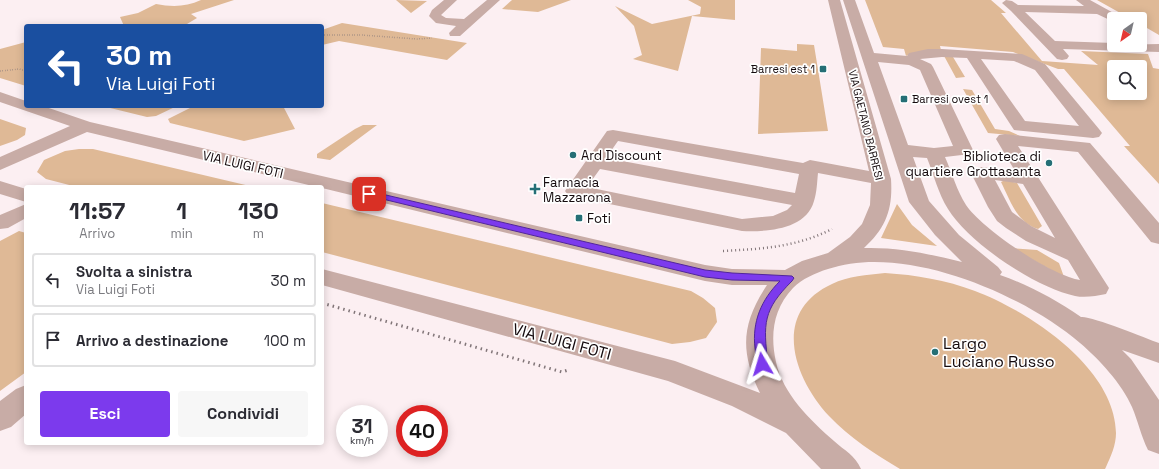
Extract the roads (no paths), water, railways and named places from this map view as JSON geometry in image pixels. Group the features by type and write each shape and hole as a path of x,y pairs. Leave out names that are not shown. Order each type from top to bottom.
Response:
{"street":[{"path":"451,0 434,16 443,21 466,23"},
{"path":"452,35 494,0"},
{"name":"VIA GAETANO BARRESI","path":"834,0 881,184 881,201 877,218 867,234 858,243 837,258"},
{"name":"VIA GAETANO BARRESI","path":"849,0 919,202 936,226 973,260 1012,288"},
{"path":"1004,0 1015,8 1064,58"},
{"path":"1082,0 1107,14"},
{"path":"1015,8 1099,10"},
{"path":"1147,38 1159,44"},
{"path":"1051,45 1159,48"},
{"path":"912,61 914,56 942,53 971,54 1017,57 1040,67 1093,133 1020,126 971,54"},
{"path":"868,57 912,61 926,67 964,150 934,153 900,150"},
{"name":"VIA LUIGI FOTI","path":"1,97 24,105"},
{"name":"VIA LUIGI FOTI","path":"32,108 85,126 705,274 732,277 789,278"},
{"path":"0,164 85,126"},
{"path":"809,173 803,207 796,213 771,223 756,225 742,225 575,191 613,135 809,173 881,184"},
{"path":"934,153 958,208 966,219 987,238 1017,259 1060,283 1077,288 1097,288 1005,139 1084,147 1159,237"},
{"path":"595,162 804,201"},
{"path":"1030,178 981,173 998,208 1010,222 1033,236 1077,255"},
{"path":"0,187 24,195"},
{"path":"0,223 24,211"},
{"path":"834,463 796,424 774,393 762,364 759,337 763,314 773,294 789,278 811,266 837,258 867,255 901,256 937,262 974,272 1012,288 1062,316 1118,339 1159,353"},
{"name":"VIA LUIGI FOTI","path":"324,278 675,372 742,398 796,424"},
{"path":"1062,316 1093,339 1120,366 1142,395 1156,425 1159,441"},
{"path":"0,418 24,400"}],"place":[{"name":"Barresi est 1","path":"823,69"},
{"name":"Barresi ovest 1","path":"904,99"},
{"name":"Ard Discount","path":"573,155"},
{"name":"Biblioteca di quartiere Grottasanta","path":"1049,163"},
{"name":"Farmacia Mazzarona","path":"535,189"},
{"name":"Foti","path":"579,218"},
{"name":"Largo Luciano Russo","path":"935,352"}]}
